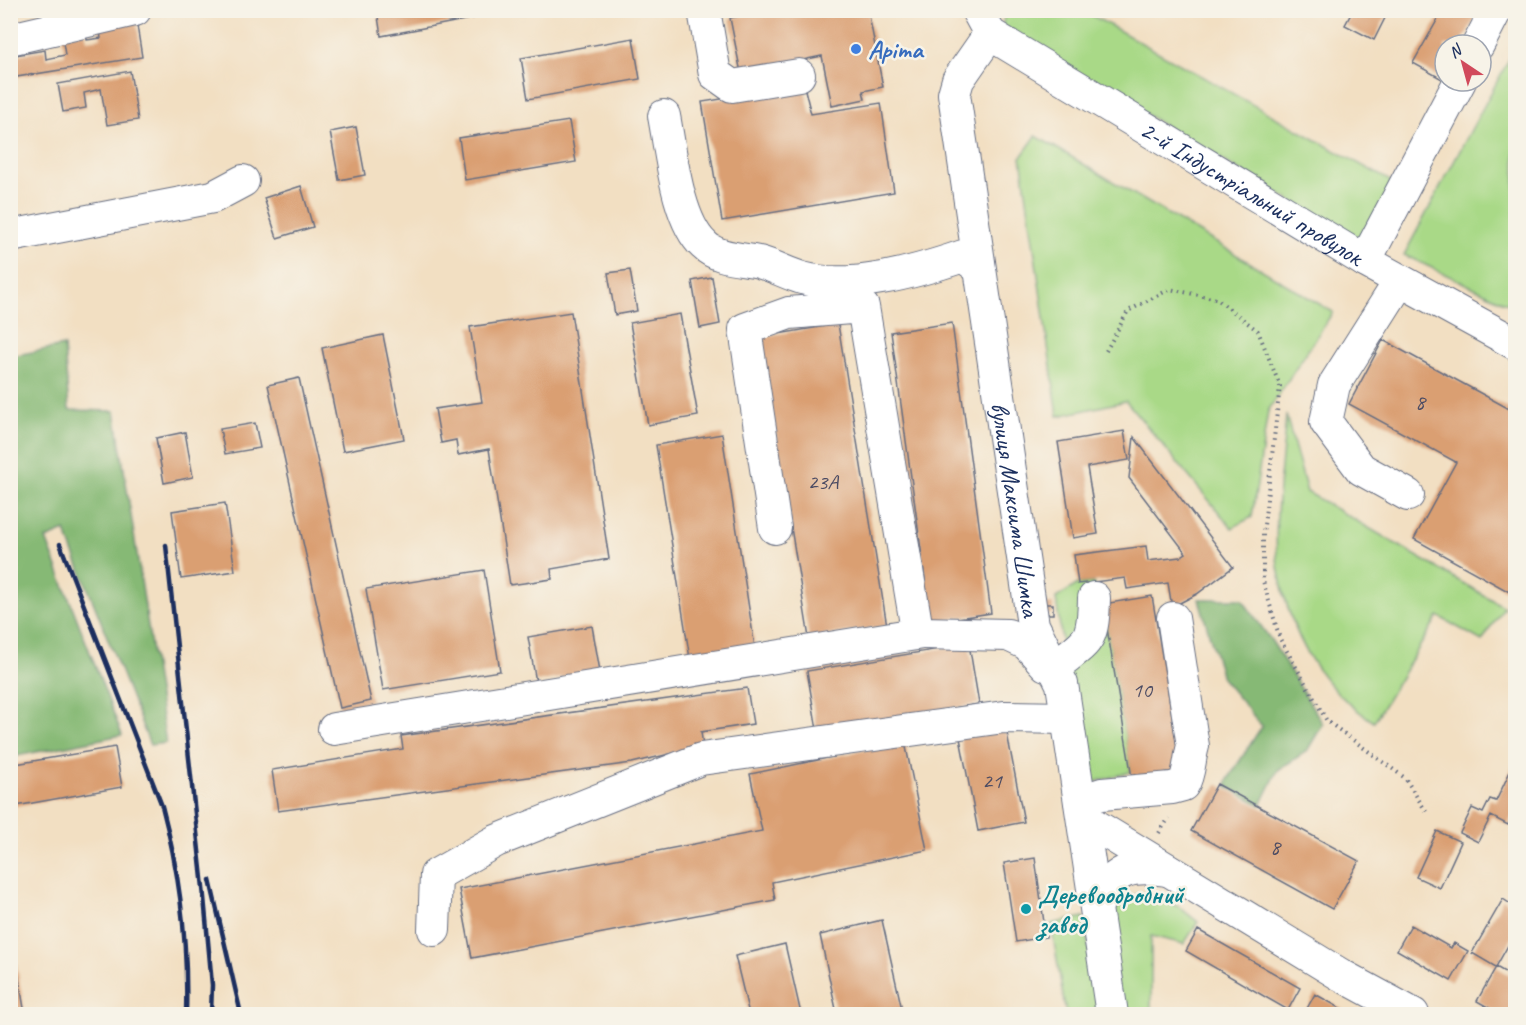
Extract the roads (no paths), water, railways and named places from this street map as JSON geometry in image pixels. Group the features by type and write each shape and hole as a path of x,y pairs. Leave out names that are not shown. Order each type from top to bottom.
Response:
{"street":[{"path":"10,39 135,10"},
{"path":"704,10 716,74 732,86 799,75"},
{"path":"1484,33 1496,10"},
{"name":"2-й Індустріальний провулок","path":"984,22 1365,261 1515,344"},
{"name":"вулиця Максима Шимка","path":"984,22 954,94 1033,625 1058,675 1067,718 1112,1014"},
{"path":"1365,261 1454,93"},
{"path":"663,116 686,216 704,246 727,257 761,263 804,278 848,283 927,268 963,256 979,268"},
{"path":"10,236 213,197 243,181"},
{"path":"1400,281 1334,385 1326,422 1361,469 1408,495"},
{"path":"775,528 745,329 789,313 863,307 916,624 922,633"},
{"path":"334,729 922,633 1008,635 1027,644 1058,675 1094,629 1094,598"},
{"path":"1173,618 1193,746 1188,764 1189,776 1184,785 1172,788 1102,794 1081,809 1168,870 1341,975 1413,1014"},
{"path":"434,930 435,875 496,841 701,759 1004,717 1067,718"},
{"path":"1097,905 1106,886 1118,873 1141,866 1168,870"}],"railway":[{"path":"60,544 162,806 174,857 182,909 186,962 186,1014"},
{"path":"166,545 204,897 212,985 211,1014"},
{"path":"210,880 241,1014"}],"place":[{"name":"Аріта","path":"856,49"},
{"name":"Деревообробний завод","path":"1026,909"}]}
